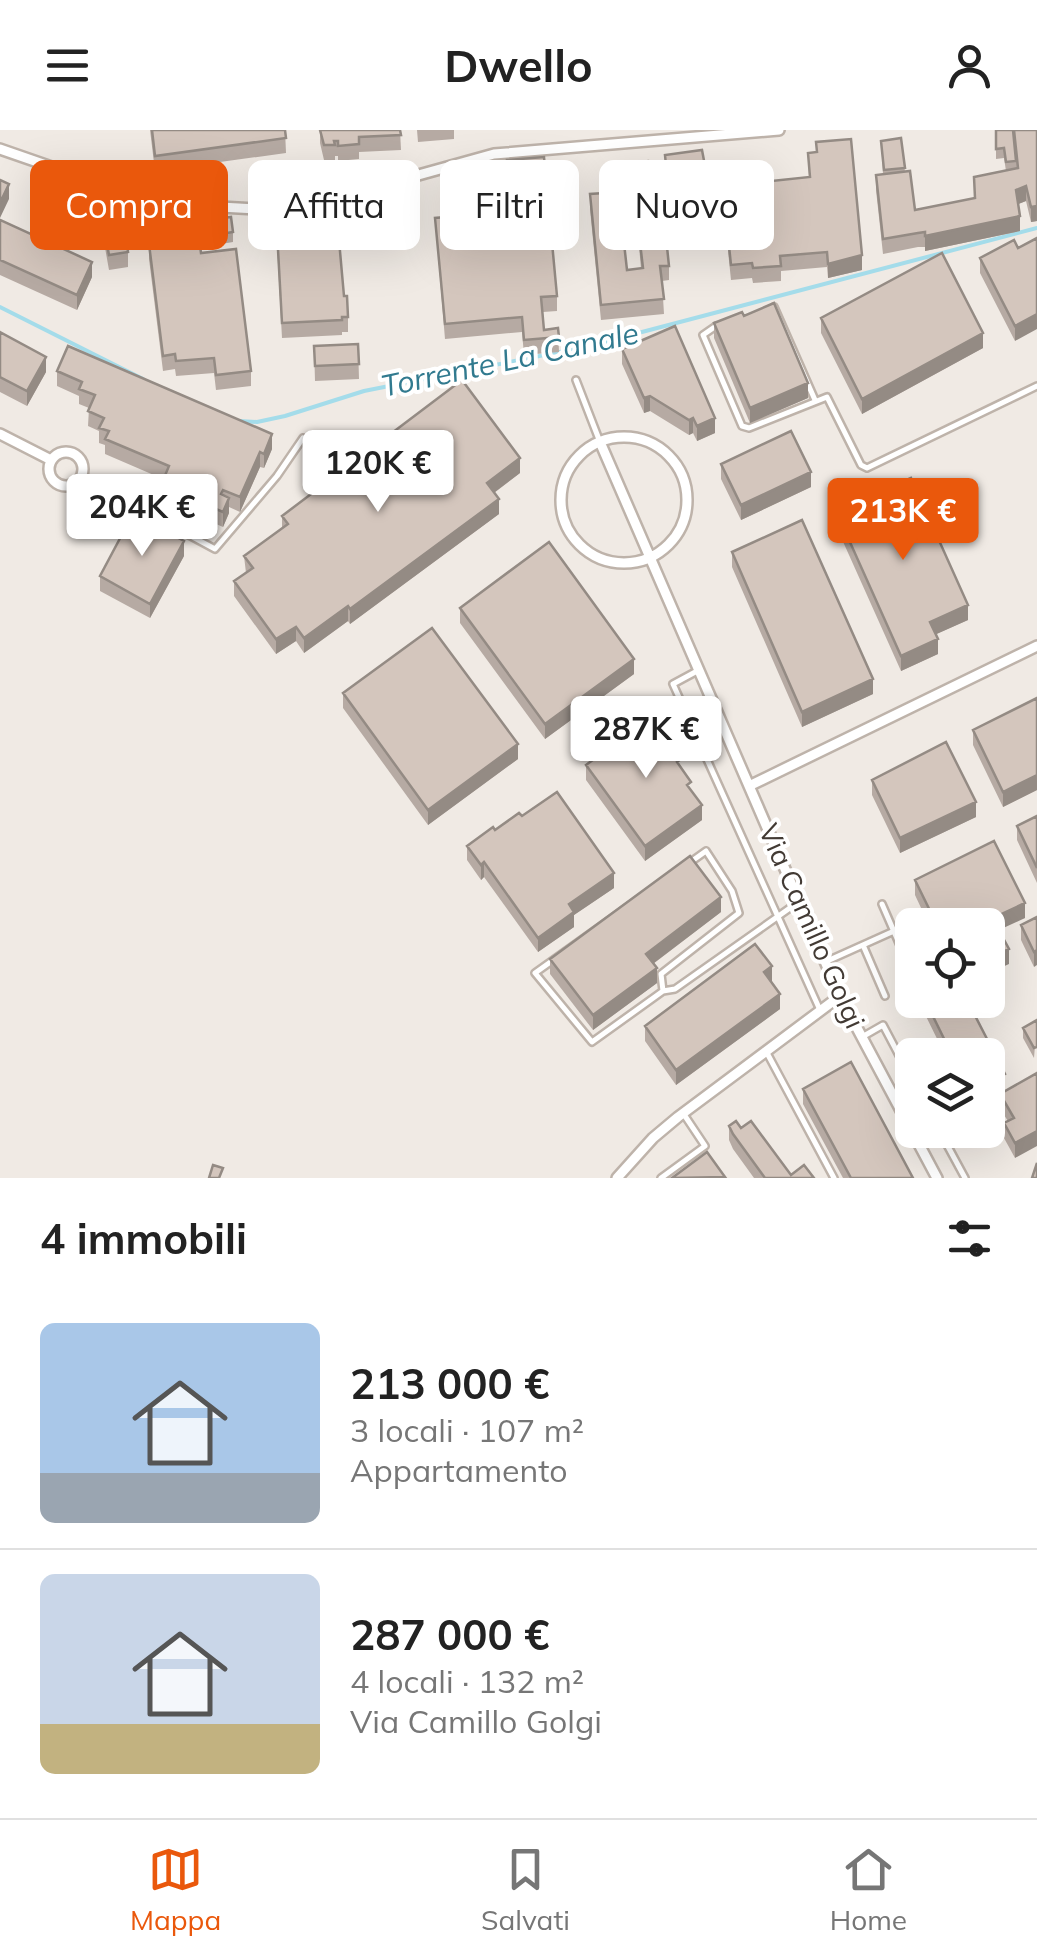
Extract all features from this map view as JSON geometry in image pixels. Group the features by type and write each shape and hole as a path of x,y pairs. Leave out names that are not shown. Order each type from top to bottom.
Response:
{"street":[{"path":"0,149 72,174 203,206 275,210 314,204 494,154 780,130"},
{"path":"0,434 51,460"},
{"path":"621,437 643,440 662,450 677,466 686,508 680,529 667,546 649,558 630,564 600,558 576,542 565,525 560,506 562,486 570,467 583,452 600,442 621,437"},
{"name":"Via Camillo Golgi","path":"600,442 840,996 937,1178"},
{"path":"60,453 77,456 83,466 81,478 68,486 57,484 48,471 51,460 60,453"},
{"path":"749,786 1037,646"},
{"path":"617,1178 653,1138 683,1113 840,996"}],"lane":[{"path":"771,306 778,312 816,400"},
{"path":"723,324 703,335 742,426 749,428 825,396 831,400 861,465 867,468 1037,386"},
{"path":"576,380 600,442"},
{"path":"81,478 214,549 277,476 303,438"},
{"path":"698,670 674,684 820,1010"},
{"path":"663,992 661,974 739,913 732,891 706,851 535,973 592,1042 663,992 676,990 799,902"},
{"path":"826,962 894,932 882,904"},
{"path":"862,946 885,996"},
{"path":"862,1037 883,1025 895,1048"},
{"path":"766,1050 834,1178"},
{"path":"661,1178 705,1146 683,1113"},
{"path":"949,1148 965,1178"}],"building":[{"path":"152,130 285,130 286,138 155,156"},
{"path":"320,130 400,130 401,135 359,137 359,144 338,146 338,141 334,141 335,145 324,145"},
{"path":"996,130 1013,130 1016,161 1006,162 1004,148 996,149"},
{"path":"1014,130 1037,130 1037,206 1031,207 1026,186 1016,190 1020,216 925,236 925,232 883,239 876,175 910,171 915,210 975,198 974,177 1018,168"},
{"path":"901,138 905,168 884,170 881,141"},
{"path":"851,139 862,255 828,264 827,252 780,256 781,266 731,265 729,250 774,250 774,181 810,177 808,153 817,152 816,142"},
{"path":"702,150 704,160 665,160 665,155"},
{"path":"0,180 9,184 0,203"},
{"path":"599,193 599,250 625,250 627,270 643,268 641,250 667,250 669,266 660,266 664,299 601,305 590,194"},
{"path":"435,218 440,218 440,250 553,250 557,296 541,297 544,330 558,328 559,337 524,340 522,317 445,324"},
{"path":"0,220 30,234 30,250 66,250 92,262 77,295 0,260"},
{"path":"1037,238 1037,314 1015,326 980,258 1014,240 1018,248"},
{"path":"236,249 251,371 216,375 214,358 176,361 175,354 163,356 150,250 201,253"},
{"path":"108,250 128,250 128,252 109,255"},
{"path":"278,250 340,250 348,317 282,323"},
{"path":"942,253 983,333 862,399 821,318"},
{"path":"774,303 808,383 750,408 714,323"},
{"path":"675,326 715,418 697,426 693,418 689,420 650,396 644,398 622,349"},
{"path":"0,332 46,357 27,391 0,377"},
{"path":"358,344 359,364 315,366 314,346"},
{"path":"68,346 272,434 240,497 223,490 221,494 229,498 223,512 161,485 169,466 105,439 109,431 99,428 104,418 88,411 95,395 79,389 82,382 57,371"},
{"path":"462,380 520,458 487,483 499,499 350,609 348,606 304,638 296,627 276,639 234,581 253,568 244,556 288,524 282,516"},
{"path":"791,431 811,472 741,505 721,464"},
{"path":"911,478 968,605 930,622 938,639 901,656 836,511"},
{"path":"133,514 184,541 150,604 100,576"},
{"path":"802,520 873,679 802,712 732,552"},
{"path":"549,542 634,659 545,724 460,608"},
{"path":"432,628 518,744 428,810 343,693"},
{"path":"1037,698 1037,775 1003,792 973,730"},
{"path":"655,714 671,735 666,739 681,759 677,762 691,782 687,785 702,805 645,846 586,765"},
{"path":"946,742 976,802 900,838 872,780"},
{"path":"557,792 614,873 569,904 574,912 538,938 484,862 481,865 467,846"},
{"path":"1037,816 1037,868 1017,826"},
{"path":"994,841 1025,903 1005,912 1005,908 929,908 915,880"},
{"path":"690,856 721,897 646,954 657,968 593,1015 550,959"},
{"path":"1037,917 1037,950 1034,952 1021,925"},
{"path":"755,944 772,966 764,972 780,994 676,1070 645,1026"},
{"path":"934,1018 976,1018 987,1038 944,1038"},
{"path":"1037,1020 1037,1047 1034,1048 1023,1028"},
{"path":"851,1062 913,1178 851,1178 803,1089"},
{"path":"1037,1073 1037,1131 1015,1143 1005,1125 1014,1118 1005,1103 1005,1091"},
{"path":"736,1121 741,1128 751,1121 791,1175 804,1165 814,1178 765,1178 733,1134 729,1126"},
{"path":"707,1152 725,1177 672,1178"},
{"path":"213,1165 223,1168 219,1178 209,1178"}],"waterway":[{"name":"Torrente La Canale","path":"239,421 257,422 364,391 585,347 1037,228"},
{"name":"Torrente La Canale","path":"0,307 143,379"}]}
